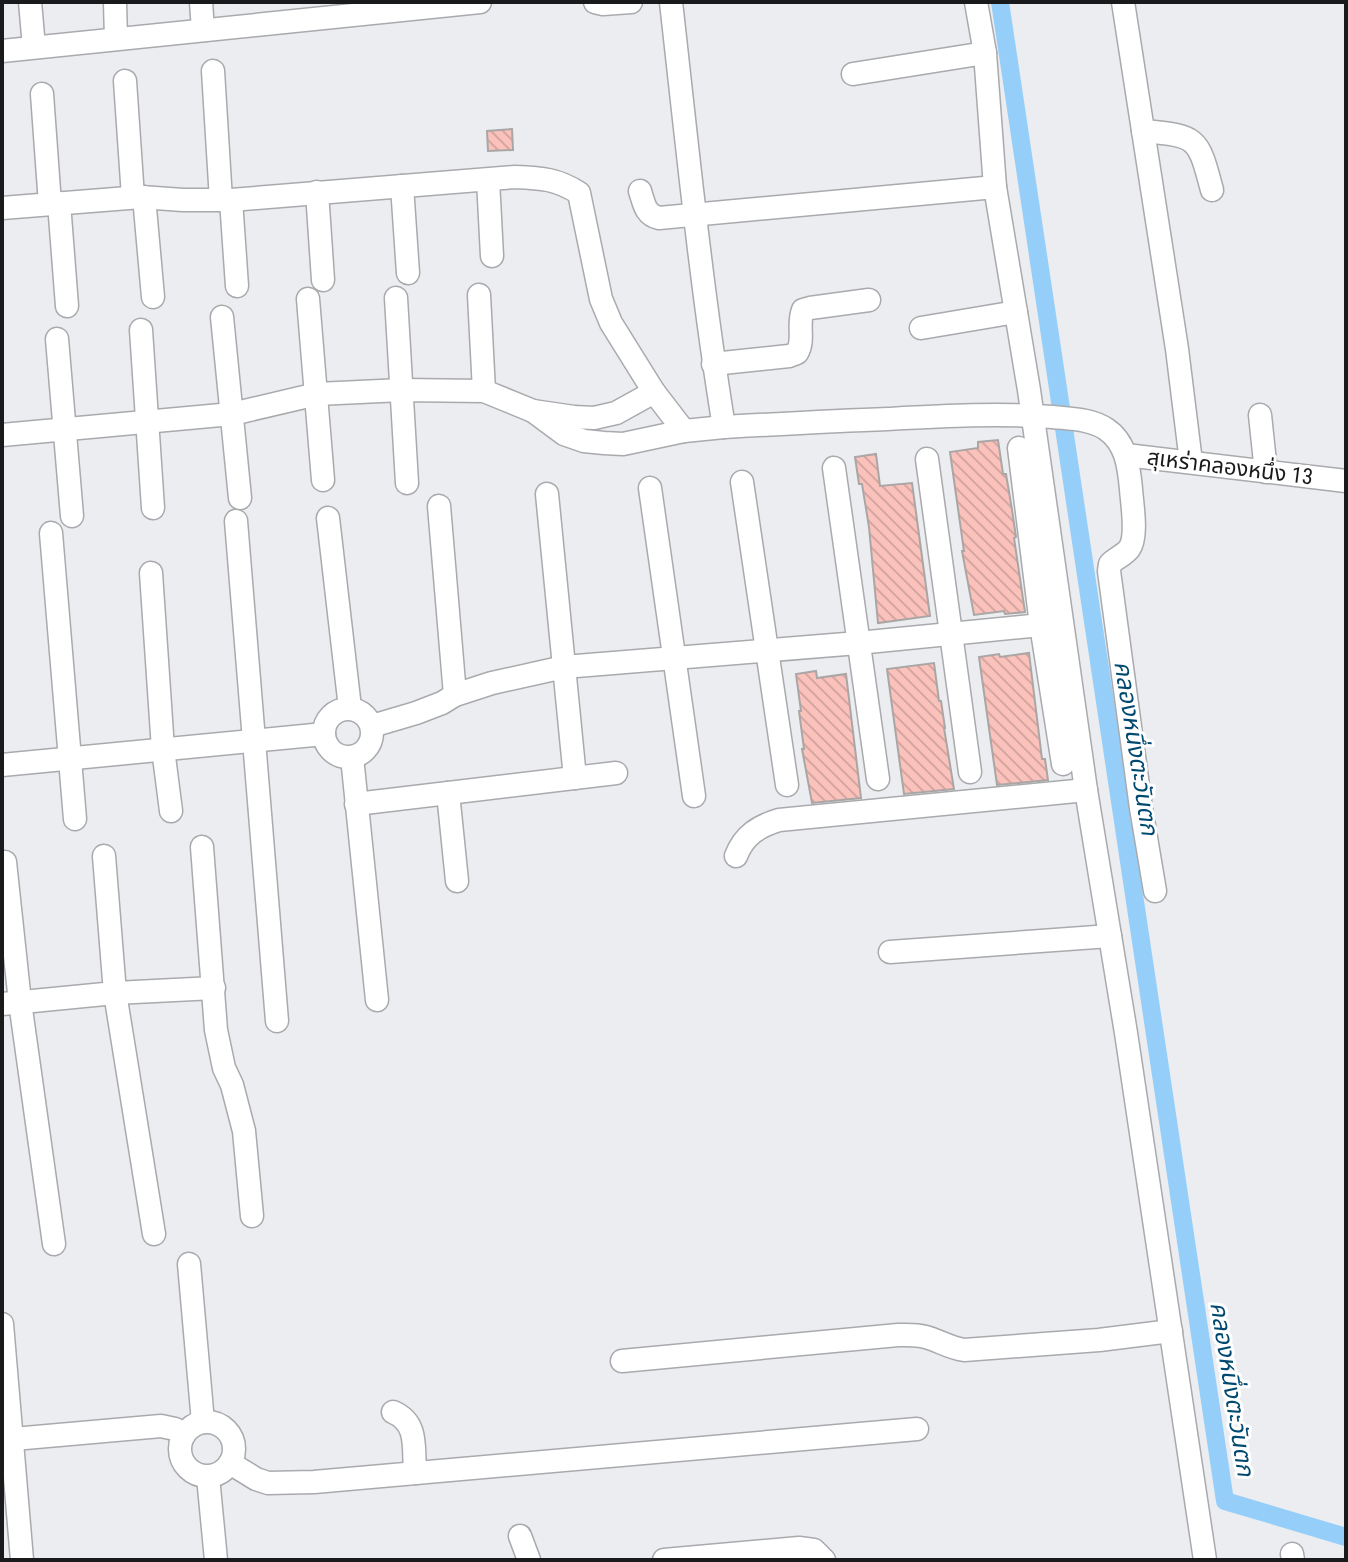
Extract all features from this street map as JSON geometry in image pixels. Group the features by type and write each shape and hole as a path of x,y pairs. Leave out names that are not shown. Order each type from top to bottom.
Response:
{"street":[{"path":"30,2 34,47"},
{"path":"115,2 116,39"},
{"path":"201,2 203,30"},
{"path":"2,51 203,30 288,12 480,2"},
{"path":"595,2 631,2"},
{"path":"671,2 713,364 724,427"},
{"path":"976,2 985,53 995,187 1036,416 1086,790 1205,1560"},
{"path":"1123,2 1177,349 1191,462"},
{"path":"853,74 985,53"},
{"path":"213,71 237,286"},
{"path":"125,81 153,297"},
{"path":"42,94 67,306"},
{"path":"1143,131 1186,136 1195,143 1203,155 1212,190"},
{"path":"2,208 138,197 226,200 515,177 543,178 564,184 579,193 601,299 611,323 654,392 684,431"},
{"path":"488,180 492,256"},
{"path":"402,186 408,273"},
{"path":"640,191 646,211 659,218 995,187"},
{"path":"317,192 323,280"},
{"path":"479,295 484,391"},
{"path":"396,298 407,483"},
{"path":"308,299 323,480"},
{"path":"713,364 797,353 801,342 800,319 803,310 869,300"},
{"path":"921,328 1016,312"},
{"path":"222,317 240,498"},
{"path":"141,330 153,508"},
{"path":"57,339 72,516"},
{"path":"2,435 232,414 317,394 402,390 484,391 533,411 594,418 616,413 654,392"},
{"name":"สุเหร่าคลองหนึ่ง 13","path":"533,411 564,434 584,441 623,444 684,431 724,427 963,414 1073,419 1098,424 1109,430 1126,455 1346,481"},
{"path":"1260,415 1266,472"},
{"path":"1019,448 1041,625 1063,764"},
{"path":"1126,455 1134,529 1132,544 1128,551 1110,564 1109,571 1155,891"},
{"path":"927,459 970,772"},
{"path":"834,468 878,779"},
{"path":"742,482 787,785"},
{"path":"650,488 694,796"},
{"path":"547,494 575,778"},
{"path":"439,506 455,695"},
{"path":"328,518 350,708"},
{"path":"236,521 277,1021"},
{"path":"51,533 75,819"},
{"path":"151,573 163,749 171,811"},
{"path":"372,726 416,713 455,695 492,683 564,667 1041,625"},
{"path":"350,708 364,714 372,726 373,737 362,753 342,757 333,752 324,734 331,715 350,708"},
{"path":"2,765 324,734"},
{"path":"352,757 377,1000"},
{"path":"356,804 616,773"},
{"path":"736,856 740,844 750,834 779,820 1086,790"},
{"path":"448,793 457,881"},
{"path":"202,847 219,1050 244,1131 252,1216"},
{"path":"104,856 115,993 154,1234"},
{"path":"5,862 11,1003 54,1244"},
{"path":"890,952 1110,936"},
{"path":"11,1003 214,988"},
{"path":"7,1439 161,1426 194,1428 215,1423 226,1430 234,1452 221,1473 208,1477 194,1473 183,1463 180,1449 194,1428 189,1264"},
{"path":"2,1324 7,1439 22,1560"},
{"path":"622,1361 898,1335 931,1338 948,1347 964,1350 1171,1331"},
{"path":"393,1412 403,1416 412,1433 415,1473"},
{"path":"230,1463 268,1483 314,1482 917,1429"},
{"path":"208,1477 216,1560"},
{"path":"520,1536 529,1560"},
{"path":"664,1560 799,1548 814,1550 824,1560"}],"building":[{"path":"512,129 513,150 488,151 487,131"},
{"path":"998,440 1012,510 1025,612 974,615 962,551 950,452 978,448 978,442"},
{"path":"876,454 880,486 912,483 930,616 878,623 869,527 855,457"},
{"path":"1029,653 1042,759 1045,759 1048,780 997,785 979,657"},
{"path":"934,663 954,789 904,794 887,669"},
{"path":"816,671 817,678 846,674 861,798 812,803 802,749 796,674"}],"waterway":[{"name":"คลองหนึ่งตะวันตก","path":"1000,2 1225,1501 1346,1537"}]}
